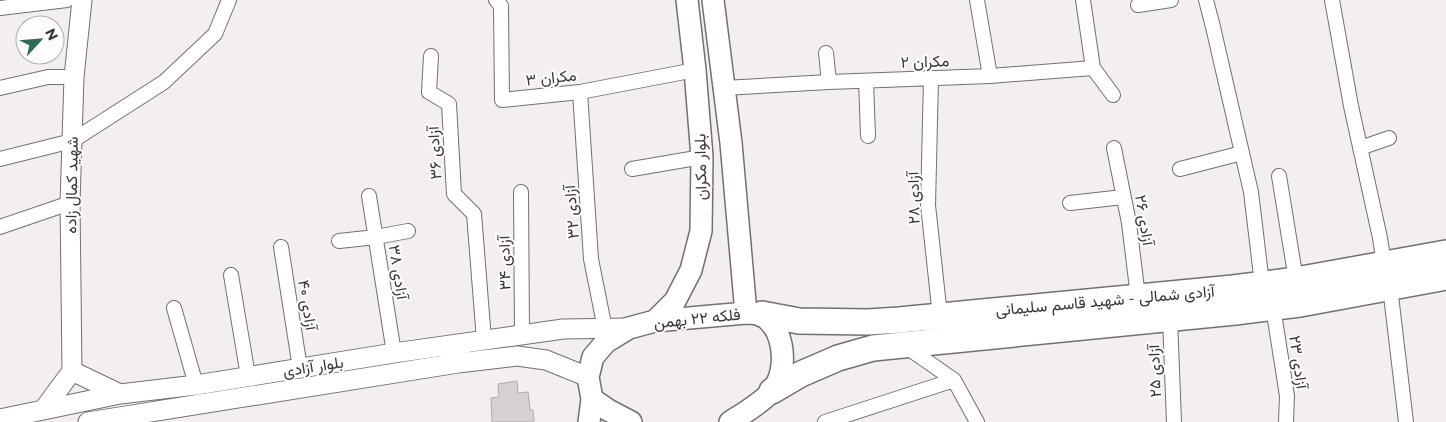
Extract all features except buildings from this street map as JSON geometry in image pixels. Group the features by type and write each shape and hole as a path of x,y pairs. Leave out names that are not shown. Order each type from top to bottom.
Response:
{"highway":[{"name":"آزادی شمالی - شهید قاسم سلیمانی","path":"772,391 801,374 838,358 873,348 1300,304 1387,276 1446,252"},
{"name":"آزادی شمالی - شهید قاسم سلیمانی","path":"754,313 799,320 876,322 1296,280 1387,276 1446,277"}],"main road":[{"name":"شهید کمال زاده","path":"72,371 70,203 74,77 82,0"},
{"name":"بلوار مکران","path":"655,321 676,301 690,270 700,231 702,157 687,0"},
{"name":"بلوار مکران","path":"713,0 735,182 754,313"},
{"path":"702,180 711,191 716,193 728,190 735,182"},
{"name":"فلکه ۲۲ بهمن","path":"589,422 592,399 588,377 593,357 606,342 628,328 655,321 754,313 777,330 782,349 782,370 772,391 730,422"},
{"name":"بلوار آزادی","path":"0,419 120,394 394,353 563,329 628,328"},
{"name":"بلوار آزادی","path":"88,422 174,415 458,363 517,356 546,360 588,377"},
{"path":"44,409 72,371 120,394"},
{"path":"592,399 631,422"}],"street":[{"path":"0,8 67,0"},
{"path":"0,159 72,141 164,82 215,34 229,0"},
{"path":"976,0 990,76"},
{"path":"1084,0 1093,68 1113,95"},
{"path":"1138,5 1171,0"},
{"path":"1206,0 1251,192 1262,284"},
{"path":"1332,0 1350,106 1387,276 1406,422"},
{"name":"مکران ۳","path":"498,3 502,100 580,92 695,70"},
{"path":"826,53 829,82"},
{"name":"آزادی ۳۶","path":"431,56 429,92 449,104 454,194 474,214 484,340"},
{"name":"مکران ۲","path":"724,88 990,76 1093,68"},
{"path":"0,88 48,77 74,77"},
{"name":"آزادی ۲۸","path":"931,79 928,205 940,316"},
{"path":"866,81 868,136"},
{"name":"آزادی ۳۲","path":"580,92 591,259 605,328"},
{"path":"1360,148 1389,138"},
{"name":"آزادی ۲۶","path":"1114,148 1129,223 1138,297"},
{"path":"1180,169 1242,153"},
{"path":"632,169 702,157"},
{"path":"1279,176 1296,280"},
{"name":"آزادی ۳۴","path":"521,192 522,335"},
{"name":"آزادی ۳۸","path":"369,196 394,353"},
{"path":"1070,203 1123,197"},
{"path":"0,227 70,203"},
{"path":"338,241 408,231"},
{"name":"آزادی ۴۰","path":"281,248 300,368"},
{"path":"231,275 248,376"},
{"name":"آزادی ۲۳","path":"1273,307 1287,396 1286,422"},
{"path":"174,308 196,384"},
{"name":"آزادی ۲۵","path":"1170,318 1174,422"},
{"path":"902,344 954,380 977,422"},
{"path":"825,422 954,380"}]}
